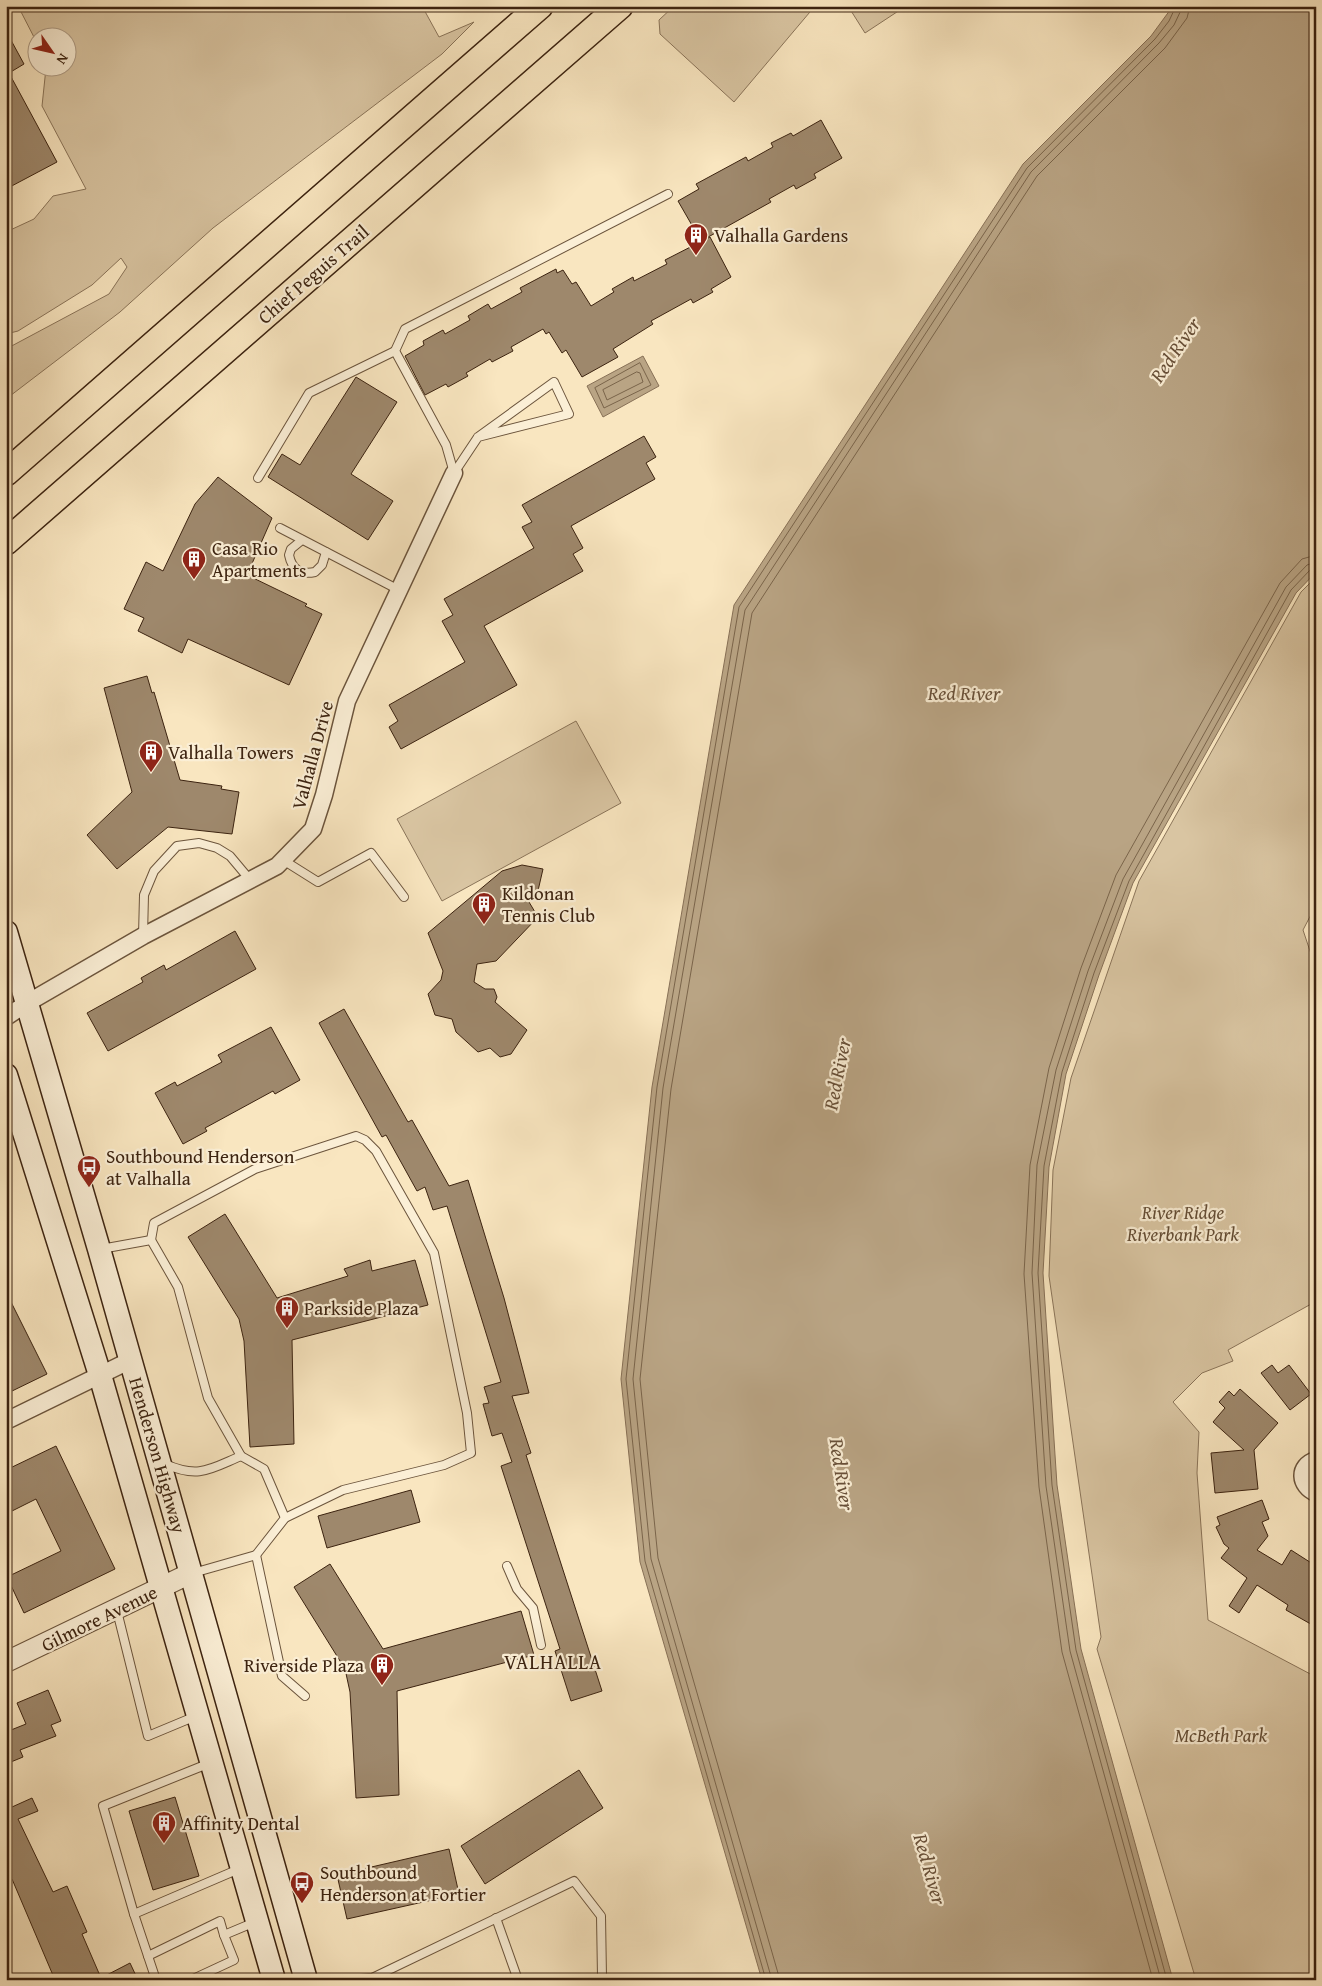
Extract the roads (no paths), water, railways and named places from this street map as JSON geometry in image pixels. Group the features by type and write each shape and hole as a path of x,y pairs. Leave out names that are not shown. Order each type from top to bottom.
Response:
{"main road":[{"path":"6,473 540,6"},
{"name":"Chief Peguis Trail","path":"6,542 620,6"},
{"path":"6,455 52,432"},
{"path":"6,562 34,518"},
{"name":"Henderson Highway","path":"6,932 131,1360 306,1980"},
{"name":"Henderson Highway","path":"6,1075 100,1375 274,1980"}],"street":[{"name":"Valhalla Drive","path":"6,1017 28,1002 142,936 277,866 313,829 324,795 347,701 454,473"},
{"path":"6,1421 131,1360"},
{"path":"1316,1460 1308,1463 1302,1471 1302,1480 1310,1491 1316,1493"},
{"name":"Gilmore Avenue","path":"6,1662 191,1573"}],"lane":[{"path":"258,478 309,393 395,351 405,329 668,194"},
{"path":"395,351 446,445 454,473"},
{"path":"454,473 478,437 554,382 569,414 478,437"},
{"path":"280,528 398,590"},
{"path":"302,540 291,549 289,555 294,568 301,573 316,572 322,564 326,552"},
{"path":"142,936 144,895 154,870 176,846 199,843 217,848 230,856 251,881"},
{"path":"283,860 318,882 372,853 404,898"},
{"path":"191,1573 256,1555 285,1518 343,1490 444,1465 471,1453 466,1413 434,1253 376,1150 365,1140 356,1136 255,1169 154,1223 151,1240 178,1287 208,1398 241,1456 264,1469 285,1518"},
{"path":"99,1249 151,1240"},
{"path":"160,1462 192,1473 206,1471 241,1456"},
{"path":"256,1555 282,1676 306,1696"},
{"path":"507,1566 517,1589 534,1608 541,1645"},
{"path":"117,1609 148,1736 198,1715"},
{"path":"156,1980 134,1914 103,1806 212,1763"},
{"path":"134,1914 242,1868"},
{"path":"347,1980 372,1979 574,1881 601,1916 602,1977 596,1980"},
{"path":"496,1918 518,1980"},
{"path":"148,1956 220,1921 234,1960 191,1980"},
{"path":"224,1935 257,1921"}],"water":[{"name":"Red River","path":"1173,6 1316,6 1316,572 1296,593 1133,883 1099,975 1066,1074 1049,1167 1043,1273 1057,1485 1081,1649 1173,1980 762,1980 640,1562 621,1379 652,1087 734,605 1023,164 1151,36"},
{"path":"643,356 659,386 603,417 587,386"}],"place":[{"name":"Valhalla Gardens","path":"696,256"},
{"name":"Casa Rio Apartments","path":"194,580"},
{"name":"Valhalla Towers","path":"151,773"},
{"name":"Kildonan Tennis Club","path":"484,925"},
{"name":"Southbound Henderson at Valhalla","path":"89,1188"},
{"name":"Parkside Plaza","path":"287,1329"},
{"name":"Riverside Plaza","path":"382,1686"},
{"name":"Affinity Dental","path":"164,1844"},
{"name":"Southbound Henderson at Fortier","path":"302,1904"}],"district":[{"name":"VALHALLA","path":"553,1662"}],"park label":[{"name":"River Ridge Riverbank Park","path":"1183,1223"},
{"name":"McBeth Park","path":"1221,1735"}]}
